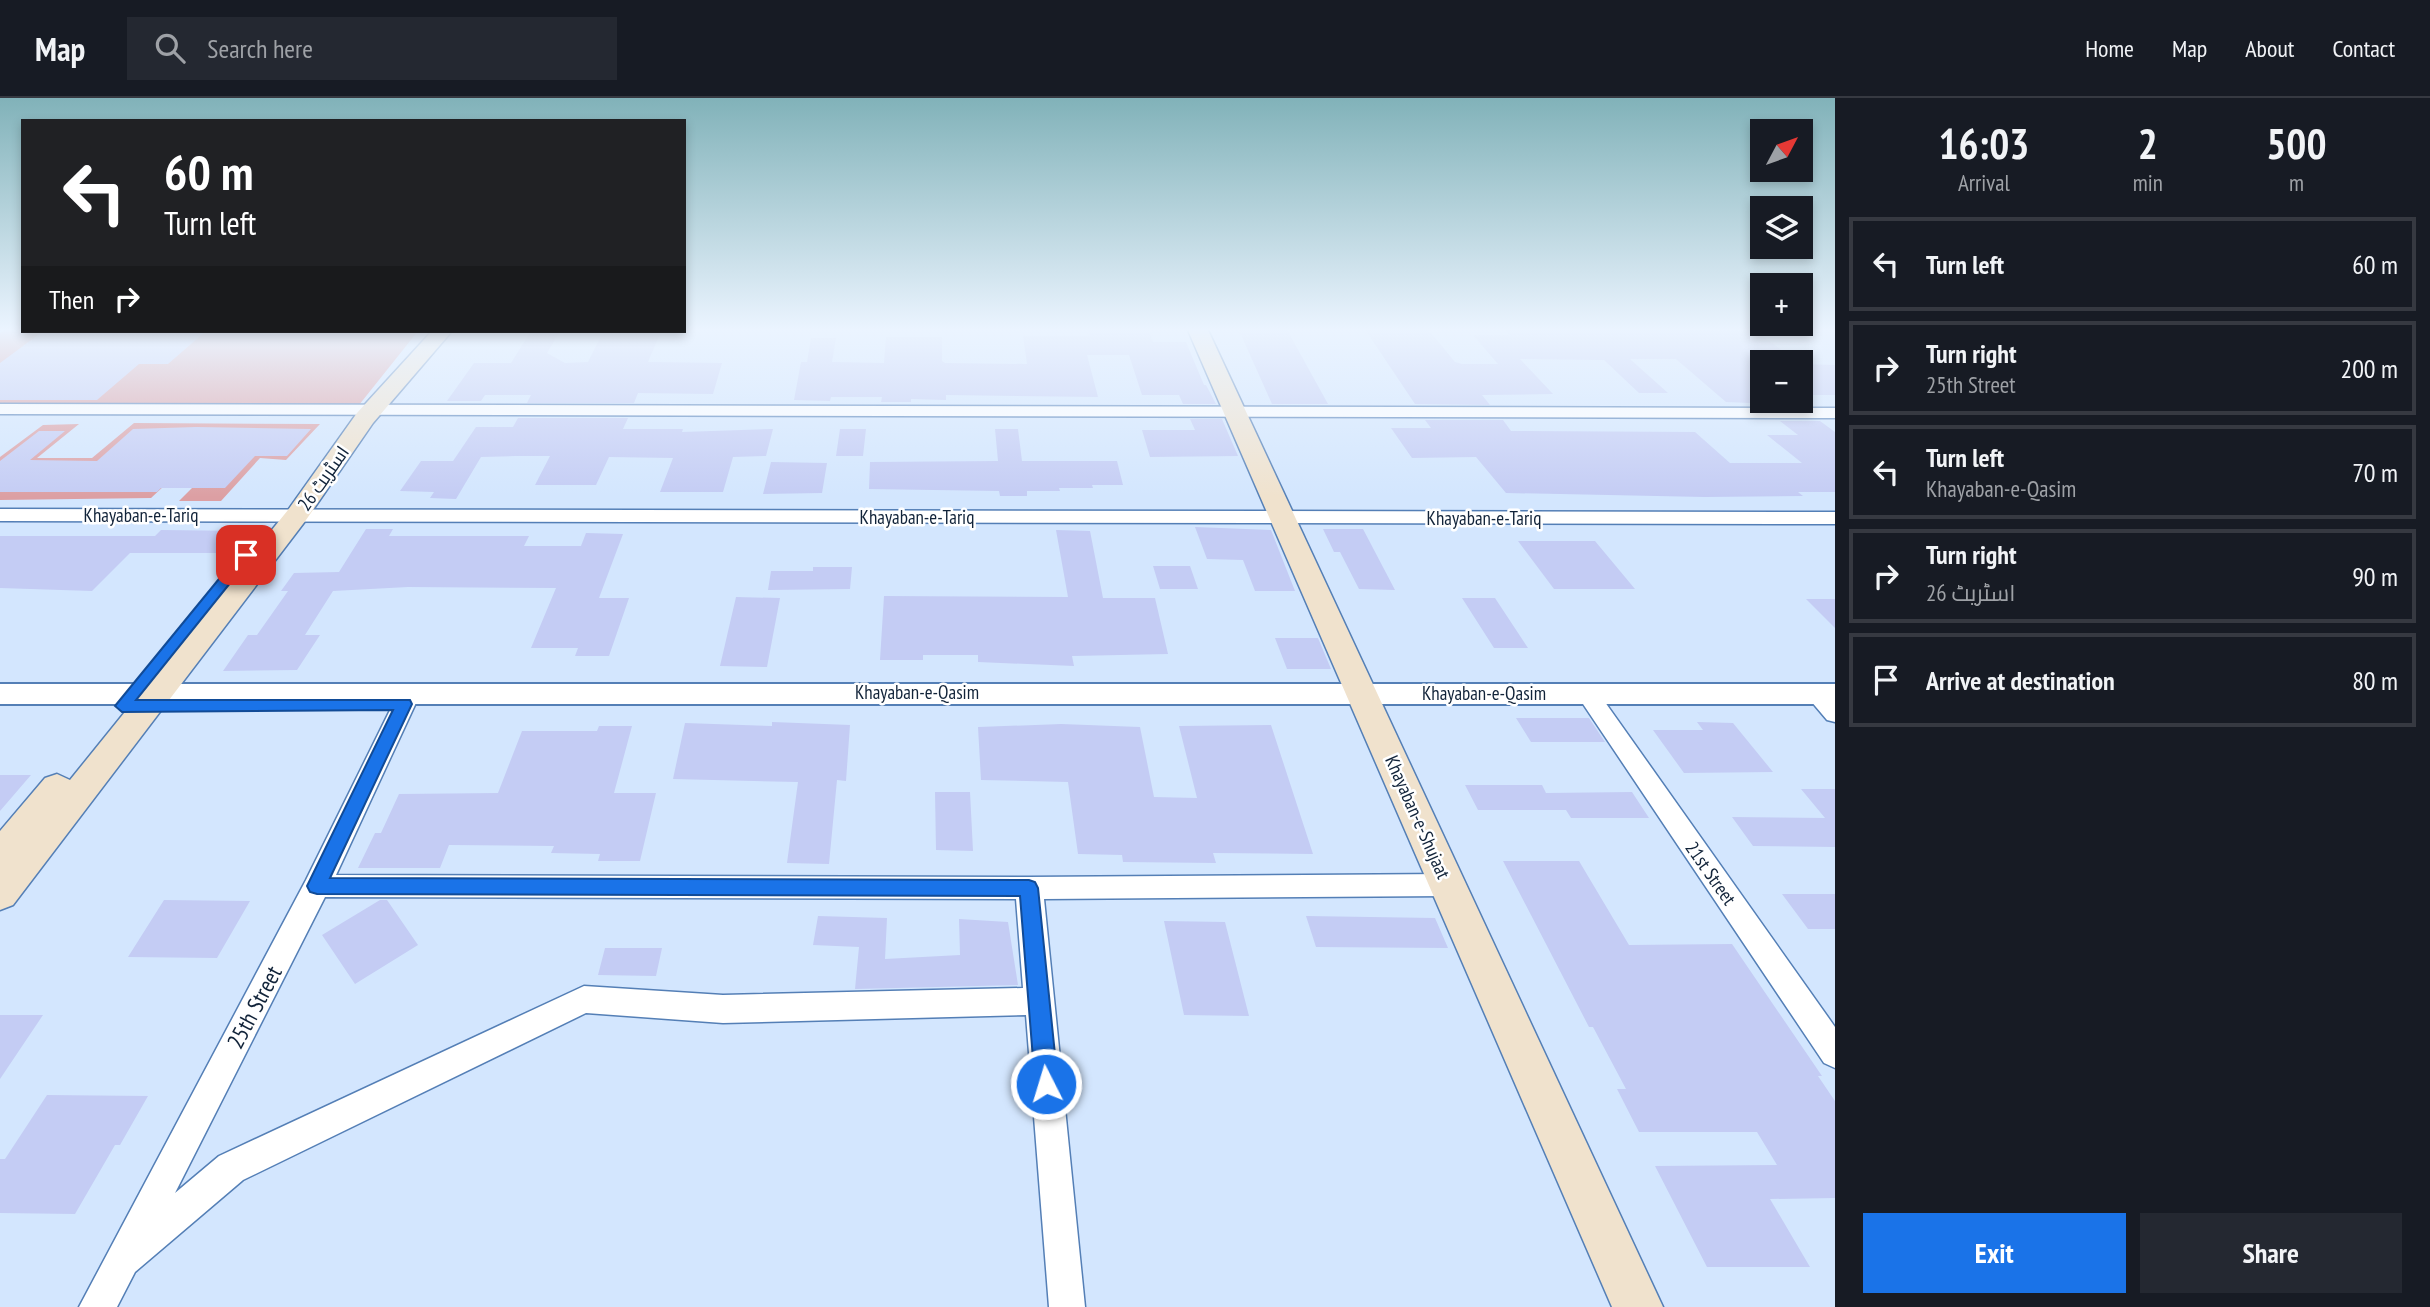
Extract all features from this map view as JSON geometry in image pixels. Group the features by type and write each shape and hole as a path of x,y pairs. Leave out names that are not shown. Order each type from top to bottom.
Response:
{"main road":[{"name":"اسٹریٹ 26","path":"0,857 139,700 291,511 387,384"},
{"name":"اسٹریٹ 26","path":"364,414 392,384"},
{"name":"Khayaban-e-Shujaat","path":"1222,384 1638,1307"},
{"name":"اسٹریٹ 26","path":"0,894 139,700"}],"street":[{"path":"0,410 364,414"},
{"path":"1236,415 1835,413"},
{"path":"0,417 873,414 1835,420"},
{"name":"Khayaban-e-Tariq","path":"0,506 291,511 1280,513 1835,518"},
{"name":"Khayaban-e-Tariq","path":"1280,513 1835,508"},
{"name":"Khayaban-e-Tariq","path":"0,516 291,511"},
{"name":"Khayaban-e-Qasim","path":"0,694 139,700"},
{"name":"Khayaban-e-Qasim","path":"0,705 139,700 407,698 1364,699 1830,703"},
{"name":"25th Street","path":"97,1307 317,886 407,698"},
{"name":"21st Street","path":"1592,700 1835,1053"},
{"path":"317,886 1029,888 1448,885"},
{"path":"1029,888 1067,1307"},
{"path":"122,1259 231,1168 584,999 723,1009 1039,1001"}],"shaded area":[{"path":"0,384 375,384 359,405 0,404"},
{"path":"134,423 320,424 286,460 260,458 221,501 179,501 220,460 194,458 151,498 0,500 0,457 43,425 79,424 37,458 92,458"}],"building":[{"path":"0,384 115,384 97,400 0,400"},
{"path":"459,384 716,384 713,394 638,393 634,403 527,403 531,395 485,395 481,401 447,401"},
{"path":"797,384 1095,384 1098,397 946,395 946,400 911,399 911,402 881,402 882,397 831,397 830,401 794,400"},
{"path":"1139,384 1204,384 1216,404 1183,404 1179,395 1142,395"},
{"path":"1263,384 1317,384 1328,404 1272,404"},
{"path":"1402,384 1544,384 1553,394 1482,395 1490,405 1415,404"},
{"path":"1630,384 1658,384 1668,393 1639,393"},
{"path":"1706,384 1750,384 1750,403 1726,402"},
{"path":"1813,384 1835,384 1835,395 1813,395"},
{"path":"518,418 628,418 623,429 683,429 682,432 773,429 766,456 733,457 723,492 660,492 673,458 609,457 596,485 535,485 550,456 481,457 456,499 430,498 434,492 400,491 421,461 453,461 476,427 513,427"},
{"path":"1190,419 1222,419 1238,456 1150,457 1142,430 1195,430"},
{"path":"1425,420 1503,420 1511,431 1695,432 1730,463 1802,463 1767,435 1798,435 1780,421 1820,421 1835,432 1835,492 1798,492 1803,496 1705,497 1506,493 1476,457 1412,458 1391,428 1431,428"},
{"path":"133,429 311,429 287,456 255,456 225,488 161,488 157,492 0,492 0,461 39,431 65,431 30,460 97,461"},
{"path":"840,429 866,429 863,456 836,456"},
{"path":"995,429 1018,429 1022,461 1117,461 1123,485 1027,491 1027,496 1000,496 999,491 869,489 870,462 998,461"},
{"path":"771,462 827,463 822,493 763,494"},
{"path":"1195,527 1271,530 1295,591 1255,591 1243,560 1207,559"},
{"path":"366,529 393,529 389,536 529,536 524,546 581,546 586,533 623,534 599,598 629,598 609,656 575,656 578,648 531,648 556,588 408,587 333,591 305,635 320,635 297,670 223,671 248,635 257,635 288,591 281,591 294,573 339,572"},
{"path":"1323,529 1363,529 1395,590 1359,589 1340,552 1334,552"},
{"path":"161,530 245,531 225,553 130,553 92,591 0,588 0,536 155,536"},
{"path":"1056,530 1090,531 1103,598 1155,598 1168,654 1072,656 1074,666 978,662 978,655 923,655 923,660 880,660 884,596 1068,597"},
{"path":"1518,541 1595,541 1635,589 1554,589"},
{"path":"1153,566 1190,566 1198,589 1160,589"},
{"path":"813,567 852,567 850,589 768,590 771,571 813,571"},
{"path":"736,597 780,598 767,667 720,666"},
{"path":"1462,598 1495,598 1528,648 1494,648"},
{"path":"1806,599 1835,599 1835,628"},
{"path":"1275,638 1318,638 1331,669 1287,669"},
{"path":"1516,718 1589,718 1605,742 1531,742"},
{"path":"772,722 850,725 846,781 837,780 829,864 787,863 798,782 673,779 685,723 772,726"},
{"path":"1697,722 1733,723 1773,772 1684,773 1653,730 1703,730"},
{"path":"1061,724 1140,727 1154,797 1197,798 1179,726 1271,725 1313,854 1213,853 1216,863 1123,862 1122,855 1078,854 1068,782 981,780 978,727"},
{"path":"599,726 632,726 614,793 656,793 640,861 598,861 600,854 551,853 554,846 449,845 440,868 358,868 375,833 381,833 399,794 498,793 522,731 597,731"},
{"path":"0,775 31,775 0,811"},
{"path":"1465,785 1542,785 1546,793 1632,792 1649,818 1571,818 1566,810 1478,810"},
{"path":"1801,789 1835,789 1835,847 1753,846 1732,817 1825,818"},
{"path":"935,792 970,792 973,851 936,850"},
{"path":"1503,861 1579,861 1629,945 1732,944 1822,1076 1818,1076 1835,1101 1835,1198 1770,1199 1810,1267 1707,1267 1655,1166 1777,1165 1757,1132 1639,1132 1617,1089 1626,1089 1593,1027 1589,1027"},
{"path":"1782,894 1835,894 1835,929 1808,929"},
{"path":"164,900 250,901 217,958 128,957"},
{"path":"380,900 387,900 418,945 355,984 322,935"},
{"path":"818,916 887,918 885,959 960,955 959,919 1008,922 1018,985 855,989 859,947 813,945"},
{"path":"1306,916 1435,918 1448,948 1316,947"},
{"path":"1164,921 1225,922 1249,1016 1184,1015"},
{"path":"605,948 662,948 656,976 598,975"},
{"path":"0,1015 43,1015 0,1079"},
{"path":"47,1095 148,1096 120,1145 115,1145 75,1214 0,1213 0,1159 5,1159"}],"route":[{"path":"246,555 122,706 404,704 317,886 1029,888 1046,1084"}]}
